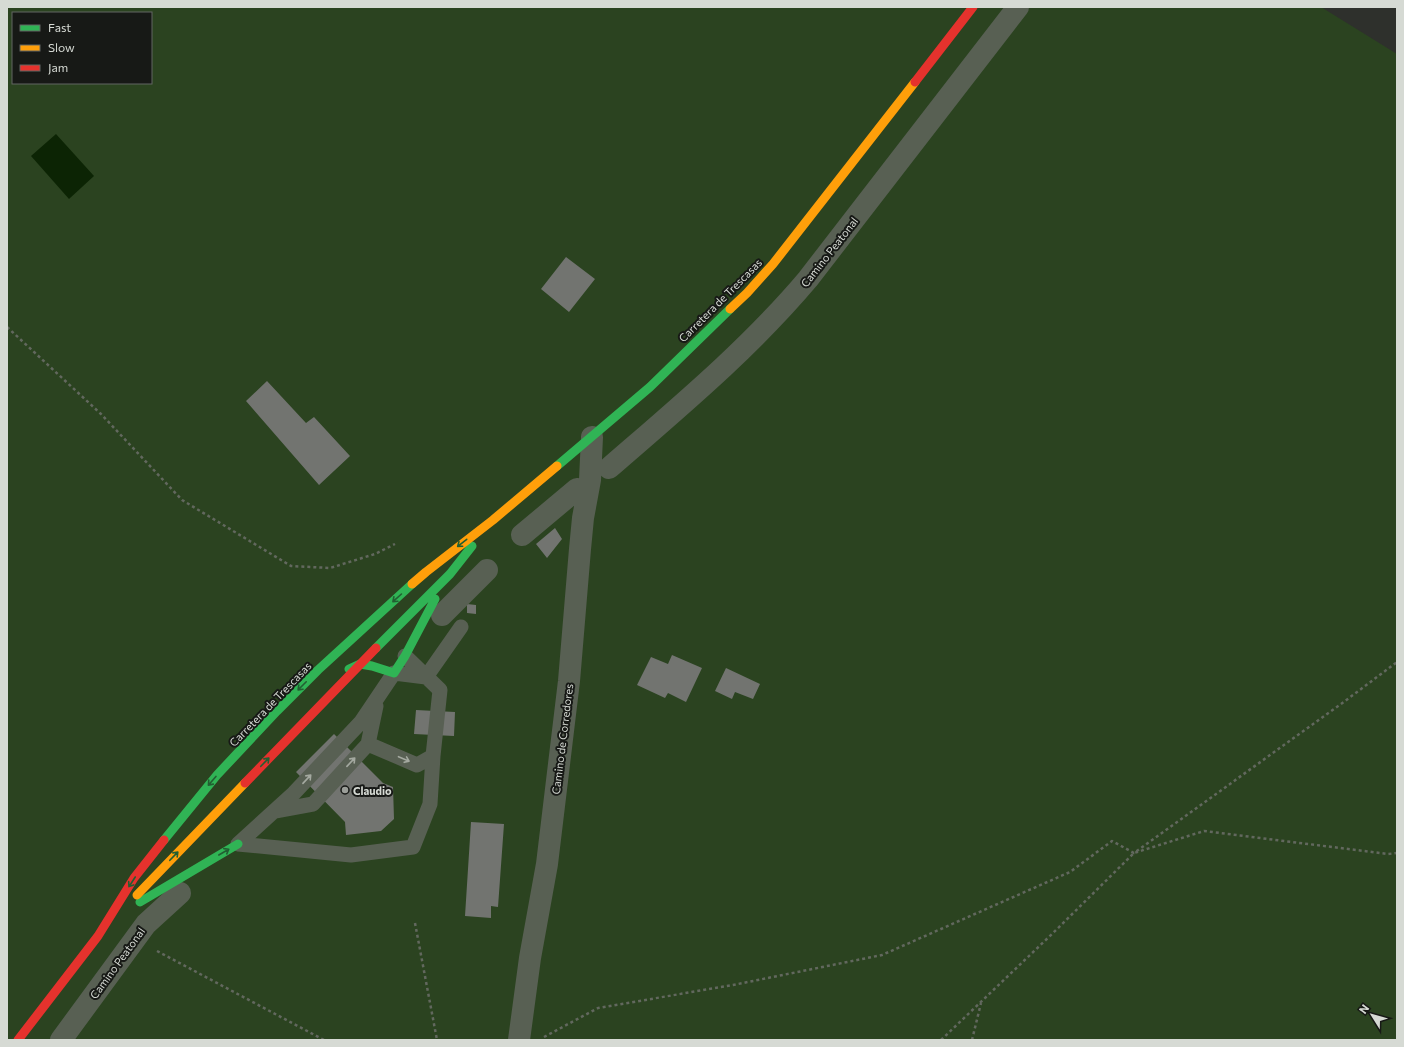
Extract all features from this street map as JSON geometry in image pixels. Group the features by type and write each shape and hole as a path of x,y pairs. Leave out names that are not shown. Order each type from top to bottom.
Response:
{"street":[{"name":"Carretera de Trescasas","path":"18,1040 98,936 134,878 162,840 201,794 277,711 318,670 426,572 493,520 650,387 747,293 773,264 973,7"},
{"name":"Camino Peatonal","path":"609,468 681,406 751,342 782,310 808,279 1018,7"},
{"name":"Camino de Corredores","path":"519,1040 530,958 547,864 569,681 583,518 590,480 592,437"},
{"path":"522,535 577,490"},
{"name":"Carretera de Trescasas","path":"98,936 125,910 360,664 450,574 493,520"},
{"path":"442,615 487,570"},
{"path":"341,672 360,664 394,673 405,656 428,611 450,574"},
{"path":"243,748 266,735"},
{"path":"125,910 238,844"},
{"name":"Camino Peatonal","path":"61,1040 146,924 180,893"}],"lane":[{"path":"426,677 461,626"},
{"path":"238,844 351,855 413,847 430,804 433,756 440,690 405,656"},
{"path":"238,844 275,812 361,722 394,673 426,677"},
{"path":"275,812 313,804 368,744 378,697"},
{"path":"368,744 418,765 433,756"}],"path":[{"path":"7,327 101,414 182,500 291,566 330,568 376,554 395,544"},
{"path":"941,1040 1134,853 1342,704 1397,662"},
{"path":"539,1040 598,1008 882,955 1070,872 1112,841 1134,853 1204,831 1388,854 1397,853"},
{"path":"415,923 437,1040"},
{"path":"135,939 324,1040"},
{"path":"972,1040 981,1002"}],"shaded area":[{"path":"7,7 1321,7 1397,54 1397,1040 7,1040"},
{"path":"56,134 94,176 69,199 31,156"}],"building":[{"path":"566,257 595,279 569,312 541,289"},
{"path":"267,381 306,423 314,417 350,456 319,485 246,401"},
{"path":"555,528 562,539 547,558 536,544"},
{"path":"467,604 476,605 476,614 467,613"},
{"path":"672,655 702,668 686,702 668,693 665,698 637,685 651,657 668,664"},
{"path":"726,668 760,684 753,699 735,692 732,699 715,691"},
{"path":"416,710 455,712 454,736 414,734"},
{"path":"334,734 383,783 393,787 394,819 381,831 346,835 345,822 296,772"},
{"path":"471,822 504,824 498,907 491,906 491,918 465,916"}],"traffic: fast":[{"path":"557,466 650,387 730,309"},
{"path":"376,648 450,574 472,546"},
{"path":"164,840 217,775 277,711 318,670 412,584"},
{"path":"349,669 360,664 394,673 405,656 435,599"},
{"path":"140,902 238,844"}],"traffic: slow":[{"path":"730,309 747,293 773,264 915,82"},
{"path":"412,584 493,520 557,466"},
{"path":"137,895 245,783"}],"traffic: jam":[{"path":"915,82 973,7"},
{"path":"245,783 376,648"},
{"path":"18,1040 98,936 134,878 164,840"}],"place":[{"name":"Claudio","path":"345,790"}]}
